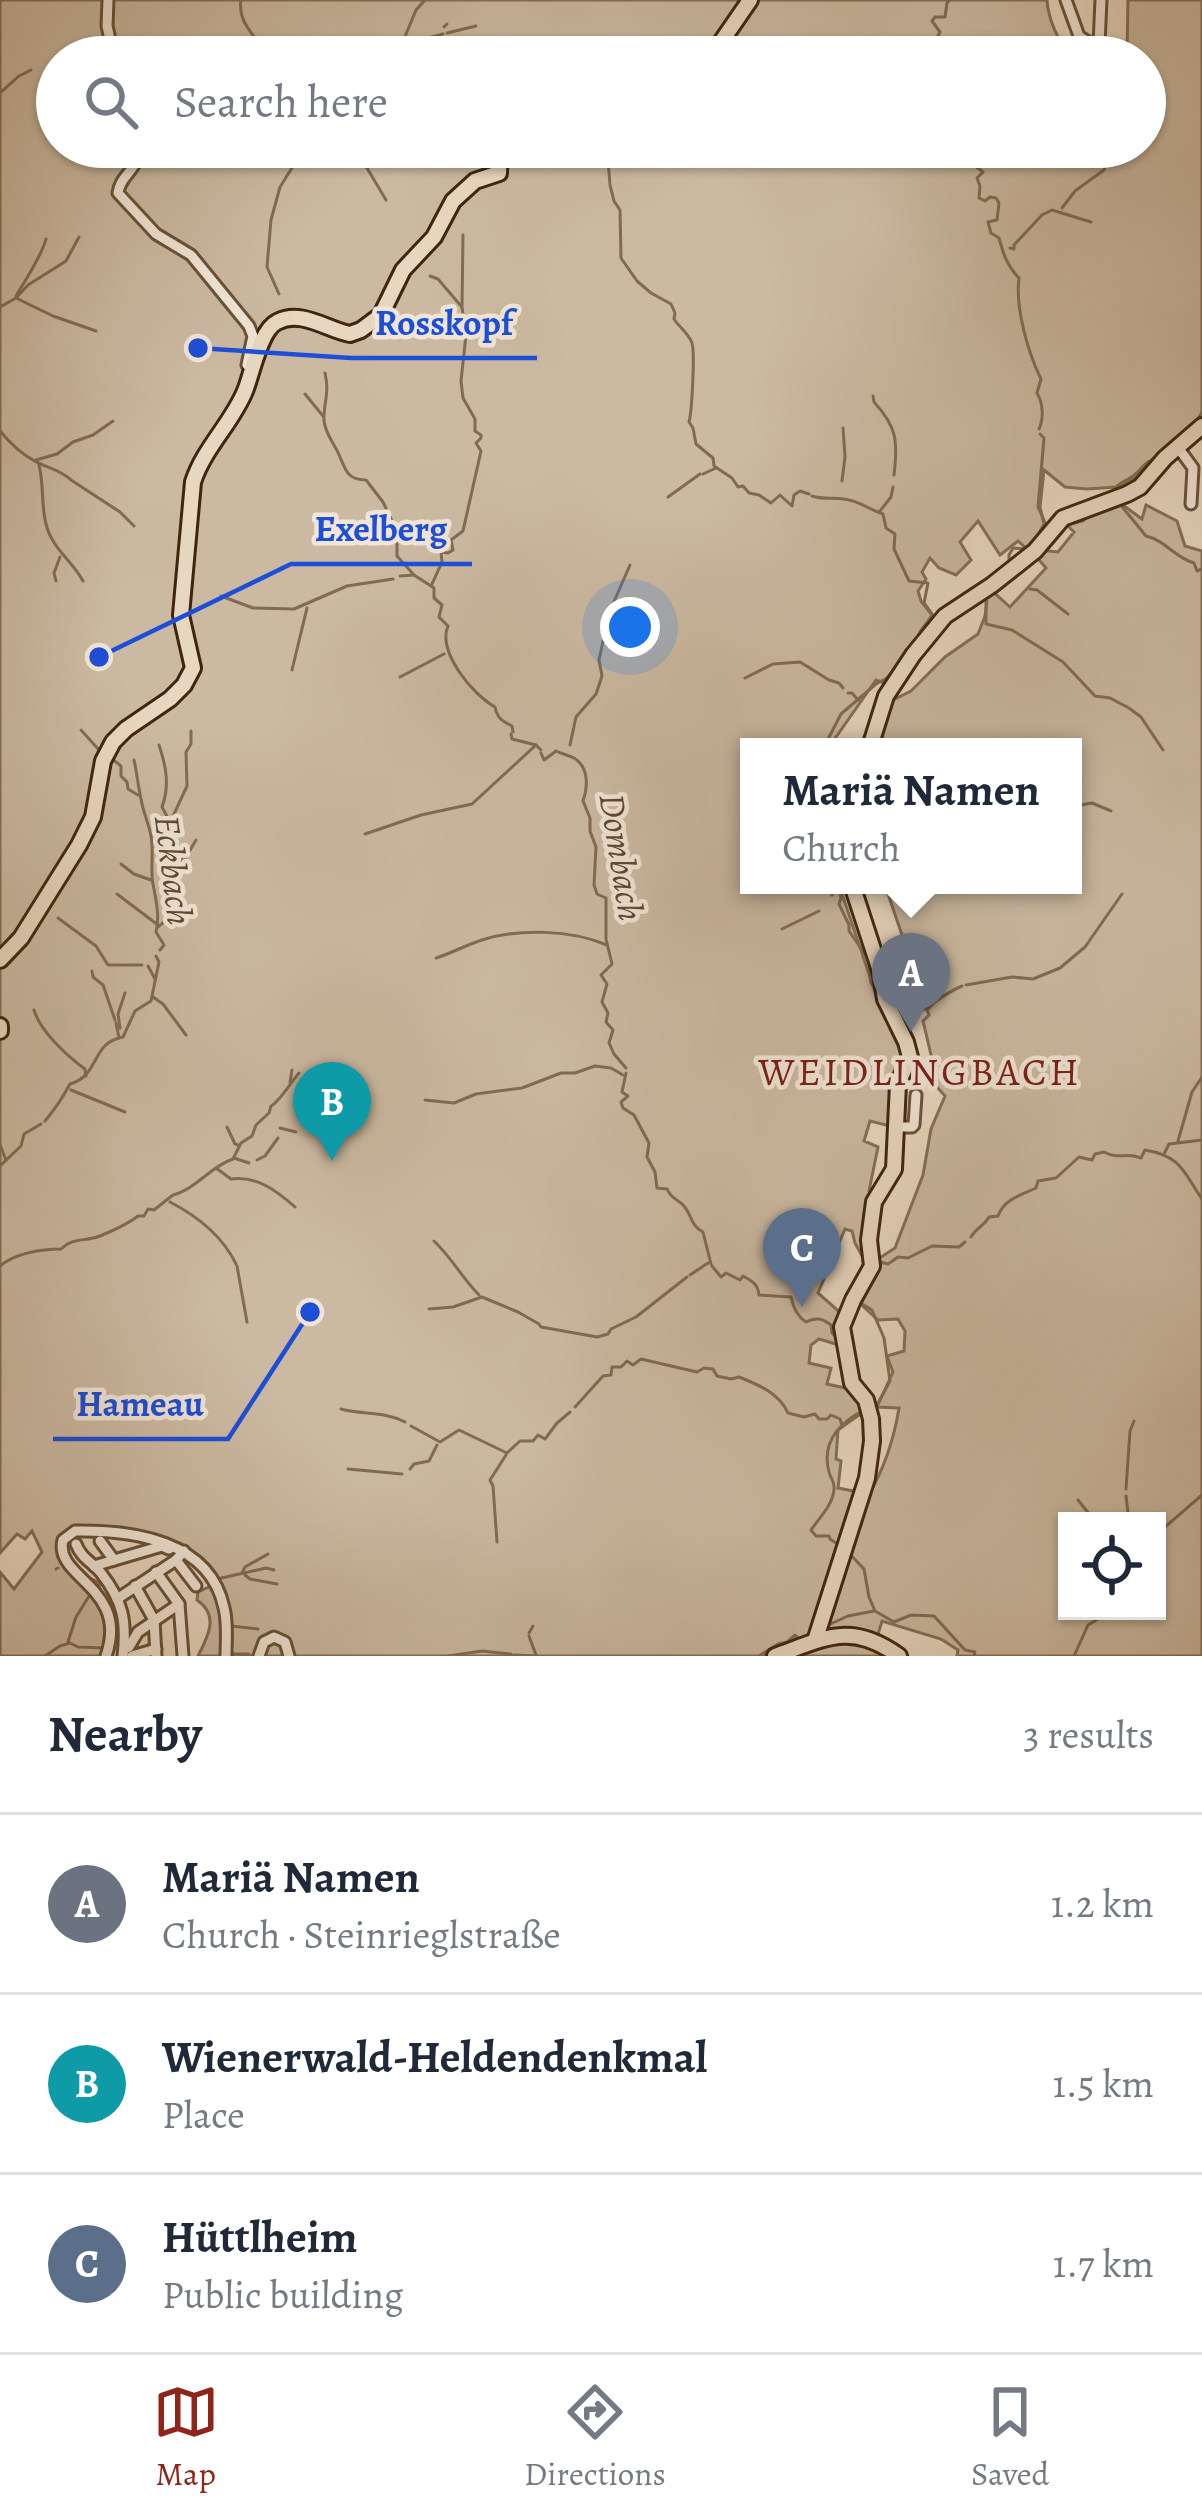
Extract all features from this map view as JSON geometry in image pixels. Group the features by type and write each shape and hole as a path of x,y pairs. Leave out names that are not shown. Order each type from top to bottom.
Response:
{"main road":[{"path":"726,36 750,0"},
{"path":"0,960 26,932 82,839 112,742 166,703 189,677 194,662 182,615 193,485 243,397 256,355 275,322 308,319 350,334 379,317 403,270 434,237 449,206 476,180 500,173 500,168"},
{"path":"873,738 886,696 939,622 1037,550 1059,521 1143,484 1202,426"},
{"path":"817,1631 867,1478 872,1436 868,1407 852,1383 842,1327 872,1266 869,1237 874,1202 894,1169 898,1081 910,1052 886,1001 855,894"},
{"path":"775,1656 817,1631 874,1642 899,1656"}],"street":[{"path":"108,0 109,36"},
{"path":"1066,0 1079,36"},
{"path":"1099,36 1100,0"},
{"path":"132,168 118,193 159,237 191,255 250,326 253,340 243,397"},
{"path":"1177,446 1197,467 1191,504"},
{"path":"896,1127 914,1125 916,1095"},
{"path":"106,1656 111,1637 108,1613 100,1595 63,1558 64,1538 75,1531 155,1539 209,1573 225,1615 226,1656"},
{"path":"100,1541 114,1560"},
{"path":"76,1544 124,1613 126,1654"},
{"path":"94,1566 131,1550 162,1546 181,1555 196,1586"},
{"path":"117,1599 181,1555"},
{"path":"156,1572 179,1604 183,1656"},
{"path":"126,1654 156,1652 154,1620 135,1586"},
{"path":"126,1654 138,1632 179,1604"},
{"path":"259,1656 262,1643 272,1637 284,1641 289,1656"}],"shaded area":[{"path":"0,0 1047,0 1058,36 36,36 36,168 1166,168 1166,36 1127,36 1128,0 1202,0 1202,428 1116,487 1065,487 1044,470 1040,507 1044,524 1029,551 1018,541 1000,555 978,521 960,542 971,560 956,575 930,558 918,591 932,615 920,632 924,637 890,685 876,680 835,738 740,738 740,894 842,894 875,992 884,1000 908,1052 894,1127 870,1121 864,1141 878,1147 869,1191 868,1267 852,1231 845,1229 818,1293 843,1315 836,1337 839,1345 819,1339 811,1345 809,1363 831,1368 827,1384 850,1389 866,1410 838,1430 836,1459 841,1461 838,1488 869,1494 888,1452 899,1408 877,1407 893,1372 887,1356 904,1351 905,1331 898,1319 878,1320 855,1299 875,1261 895,1248 923,1175 931,1129 945,1096 927,1064 932,1059 923,1021 941,995 918,982 888,894 1082,894 1082,738 870,738 877,708 911,691 945,657 978,634 987,602 983,596 991,590 1010,607 1046,568 1034,554 1058,552 1074,532 1063,521 1116,500 1142,519 1146,505 1177,521 1185,546 1202,551 1202,1656 957,1656 958,1650 941,1639 882,1621 876,1641 903,1656 198,1656 210,1619 197,1600 198,1592 211,1586 195,1563 158,1543 83,1534 71,1537 67,1557 85,1576 100,1583 114,1621 111,1656 0,1656 0,1572 14,1589 42,1552 32,1531 25,1539 17,1534 0,1553"}],"waterway":[{"path":"241,0 245,23 253,36"},
{"path":"405,36 425,0"},
{"path":"938,36 932,21 945,17 950,0"},
{"path":"444,27 447,24"},
{"path":"447,33 476,26"},
{"path":"435,36 443,34"},
{"path":"0,93 31,70"},
{"path":"279,294 267,267 271,220 280,187 292,168"},
{"path":"367,168 386,200"},
{"path":"609,168 620,210 621,258 637,281 671,304 674,319 692,343 689,422 696,444 738,487 771,503 780,495 792,506 794,495 809,494"},
{"path":"978,168 983,172 977,178 979,198 996,198 999,203 997,220 988,222 991,233 999,238 1019,278 1024,330 1041,379 1039,429"},
{"path":"1062,208 1105,168"},
{"path":"1010,248 1052,210 1091,222"},
{"path":"463,235 466,335 461,381 475,431 481,435 476,443 481,451 463,531 451,540 453,550 441,552 442,562 431,586 442,605 439,617 448,626 452,660 513,732"},
{"path":"0,307 66,261 79,237"},
{"path":"16,296 46,239"},
{"path":"430,276 461,306"},
{"path":"18,299 96,331"},
{"path":"325,373 324,421 329,436 348,474 366,480 394,525"},
{"path":"305,394 323,416"},
{"path":"873,396 894,435 894,475"},
{"name":"WEIDLINGBACH","path":"1194,426 1202,412"},
{"path":"36,460 57,454 113,421"},
{"path":"842,481 843,428"},
{"path":"0,431 24,454 62,473 134,526"},
{"path":"1040,434 1044,438 1038,507 1047,527"},
{"name":"WEIDLINGBACH","path":"1110,494 1158,458"},
{"path":"39,465 49,533 83,581"},
{"path":"703,474 716,468"},
{"path":"668,497 700,474"},
{"path":"880,511 893,487"},
{"path":"812,496 850,500 883,514 886,528 895,534 894,549 909,581 928,583 924,603 932,614"},
{"path":"1119,503 1146,536 1194,563 1197,571 1202,569"},
{"name":"WEIDLINGBACH","path":"1070,524 1088,515"},
{"path":"397,532 397,556 431,586"},
{"name":"WEIDLINGBACH","path":"1009,565 1013,548 1027,549"},
{"path":"56,581 60,557"},
{"path":"570,745 576,717 596,694 609,613 630,565"},
{"path":"400,576 414,575"},
{"path":"221,596 253,608 294,609 347,586 393,579"},
{"path":"1030,589 1068,614"},
{"path":"986,597 986,624 1012,630 1063,662 1095,696 1129,708 1141,717 1163,750"},
{"path":"292,670 307,608"},
{"name":"WEIDLINGBACH","path":"919,637 939,612"},
{"path":"400,677 444,654"},
{"name":"WEIDLINGBACH","path":"829,738 841,714 903,659"},
{"path":"745,678 773,664 800,662 843,688"},
{"path":"848,693 858,700"},
{"name":"Eckbach","path":"81,730 100,751"},
{"path":"158,927 181,889 181,850 172,831 187,786 191,731"},
{"path":"511,734 512,739 541,750"},
{"path":"159,745 166,776 162,807 170,822"},
{"path":"365,834 472,804 536,745"},
{"name":"Dombach","path":"541,753 544,760 556,751 572,757 585,772 583,801 596,847 594,885 597,894 606,898 606,939 612,964 601,975 607,984 602,1002 613,1030 609,1043 626,1068"},
{"name":"Eckbach","path":"111,758 121,766 128,789 138,795"},
{"name":"Eckbach","path":"134,760 151,836 156,932 164,945 160,950"},
{"path":"1082,805 1092,803 1111,811"},
{"path":"182,864 196,840"},
{"path":"121,864 151,880"},
{"path":"117,894 158,925"},
{"name":"WEIDLINGBACH","path":"840,894 849,931 869,960 871,983 880,996"},
{"path":"966,985 1012,977 1033,979 1060,968 1085,947 1122,894"},
{"path":"782,929 819,911"},
{"path":"58,918 96,946 108,965 142,965"},
{"path":"436,958 482,940 529,932 578,936 607,945"},
{"name":"Eckbach","path":"45,1121 70,1084 87,1074 105,1046 123,1037 135,1011 151,1001 159,962 156,956"},
{"path":"148,966 155,979"},
{"path":"92,971 103,985 115,1020"},
{"path":"902,1021 962,986"},
{"path":"120,1028 118,1014 125,993"},
{"path":"153,997 186,1035"},
{"path":"34,1010 48,1034 85,1069 86,1076"},
{"path":"116,1023 119,1038"},
{"path":"425,1100 454,1103 595,1066 623,1075"},
{"path":"290,1082 292,1070"},
{"path":"0,1266 21,1255 100,1236 189,1188 233,1159 299,1073"},
{"name":"Dombach","path":"626,1073 622,1092 628,1096 621,1102 649,1143 647,1157 657,1188 667,1189 703,1232 711,1264"},
{"path":"1178,1141 1192,1092 1202,1077"},
{"path":"71,1090 125,1112"},
{"name":"Eckbach","path":"0,1166 21,1146 24,1134 41,1124"},
{"path":"227,1127 238,1145"},
{"path":"280,1128 296,1132"},
{"path":"257,1160 278,1138"},
{"path":"1164,1154 1169,1144 1202,1140"},
{"path":"0,1145 6,1160"},
{"path":"971,1237 1009,1201 1036,1188 1038,1181 1056,1178 1079,1157 1092,1160 1104,1152 1141,1158 1145,1150 1167,1157 1181,1167 1202,1199"},
{"path":"234,1158 249,1163"},
{"path":"216,1168 231,1179 266,1186 295,1207"},
{"path":"170,1202 208,1227 236,1264"},
{"path":"434,1241 479,1295"},
{"path":"877,1265 932,1246 959,1247 965,1242"},
{"path":"690,1275 708,1263"},
{"path":"237,1266 247,1322"},
{"name":"Dombach","path":"712,1266 721,1277 726,1273 740,1280 743,1276 756,1285 759,1295 791,1297 803,1320 825,1321 841,1342"},
{"path":"429,1309 482,1297 541,1327 597,1337 636,1317 687,1277"},
{"name":"WEIDLINGBACH","path":"859,1302 872,1310 884,1338 890,1381 872,1407"},
{"path":"575,1407 603,1376 611,1375 612,1367 627,1361 633,1365 641,1359 739,1377 774,1395 788,1413 815,1414 819,1419 831,1415 842,1425"},
{"path":"341,1409 405,1422"},
{"name":"WEIDLINGBACH","path":"839,1545 811,1530 833,1496 827,1461 830,1443 840,1427 864,1410"},
{"path":"411,1426 440,1442 459,1430 507,1453 520,1441 533,1441 538,1435 545,1439 570,1412"},
{"path":"1126,1489 1134,1421"},
{"path":"410,1469 429,1461 437,1445"},
{"path":"497,1542 490,1480 506,1455"},
{"path":"348,1469 402,1474"},
{"path":"1166,1526 1202,1495"},
{"path":"1126,1496 1128,1512"},
{"path":"1078,1500 1088,1512"},
{"path":"108,1537 134,1540"},
{"name":"WEIDLINGBACH","path":"847,1551 864,1569 875,1611 894,1622 911,1615 934,1616 974,1656"},
{"path":"242,1573 268,1554"},
{"path":"217,1579 274,1570"},
{"path":"245,1575 277,1584"},
{"path":"68,1642 91,1593"},
{"path":"826,1626 874,1611"},
{"path":"1074,1656 1088,1625 1096,1620"},
{"path":"231,1626 258,1629"},
{"path":"529,1633 533,1626"},
{"path":"759,1656 795,1635 799,1639 809,1636 811,1629"},
{"path":"529,1636 536,1655"},
{"path":"45,1656 70,1643 104,1648"},
{"path":"448,1656 482,1651 511,1654"},
{"path":"228,1654 249,1654"},
{"path":"514,1655 537,1656"}],"place":[{"name":"Rosskopf","path":"198,348"},
{"name":"Exelberg","path":"99,657"},
{"name":"Mariä Namen","path":"911,1032"},
{"name":"Wienerwald-Heldendenkmal","path":"332,1161"},
{"name":"Hüttlheim","path":"802,1307"},
{"name":"Hameau","path":"310,1312"}],"district":[{"name":"WEIDLINGBACH","path":"920,1071"}]}
